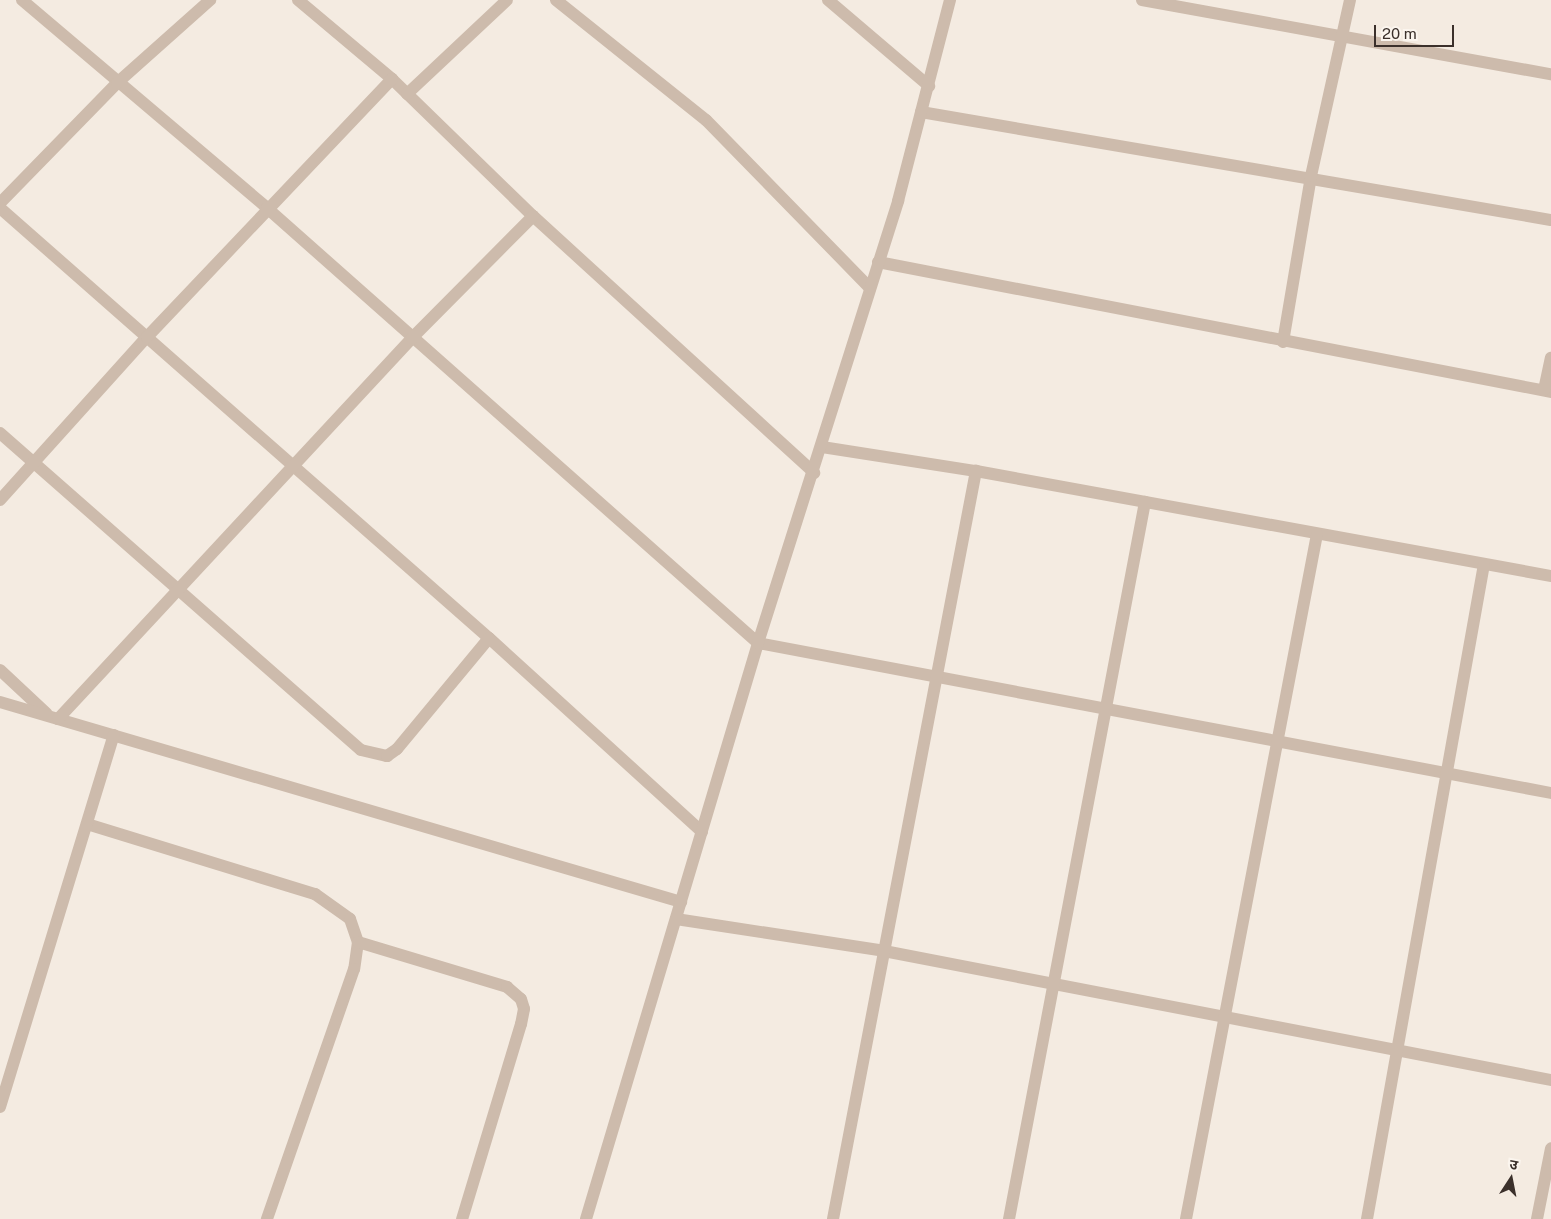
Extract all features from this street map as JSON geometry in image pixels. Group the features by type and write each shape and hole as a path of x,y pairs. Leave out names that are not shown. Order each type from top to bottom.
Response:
{"street":[{"path":"22,0 267,208 758,642 1551,792"},
{"path":"0,203 117,82 210,0"},
{"path":"298,0 392,79 533,216 814,473"},
{"path":"406,94 507,0"},
{"path":"556,0 706,120 870,288"},
{"path":"828,0 929,86"},
{"path":"586,1219 758,642 814,473 878,262 922,112 950,0"},
{"path":"1142,0 1342,34 1551,74"},
{"path":"1283,342 1311,176 1350,0"},
{"path":"0,500 147,337 267,208 392,79"},
{"path":"922,112 1311,176 1551,220"},
{"path":"0,208 489,638 702,832"},
{"path":"54,718 177,590 412,338 533,216"},
{"path":"878,262 1283,342 1548,391 1551,358"},
{"path":"0,433 347,741 374,755 387,756 397,749 489,638"},
{"path":"822,447 976,471 1551,576"},
{"path":"833,1219 976,471"},
{"path":"1009,1219 1145,502"},
{"path":"1186,1219 1317,534"},
{"path":"1366,1219 1484,564"},
{"path":"0,670 54,718"},
{"path":"0,702 681,902"},
{"path":"0,1107 114,735"},
{"path":"86,824 315,894 350,919 358,942 354,969 267,1219"},
{"path":"676,919 884,951 1551,1080"},
{"path":"358,942 507,986 521,999 524,1009 521,1024 462,1219"},
{"path":"1537,1219 1551,1148"}]}
